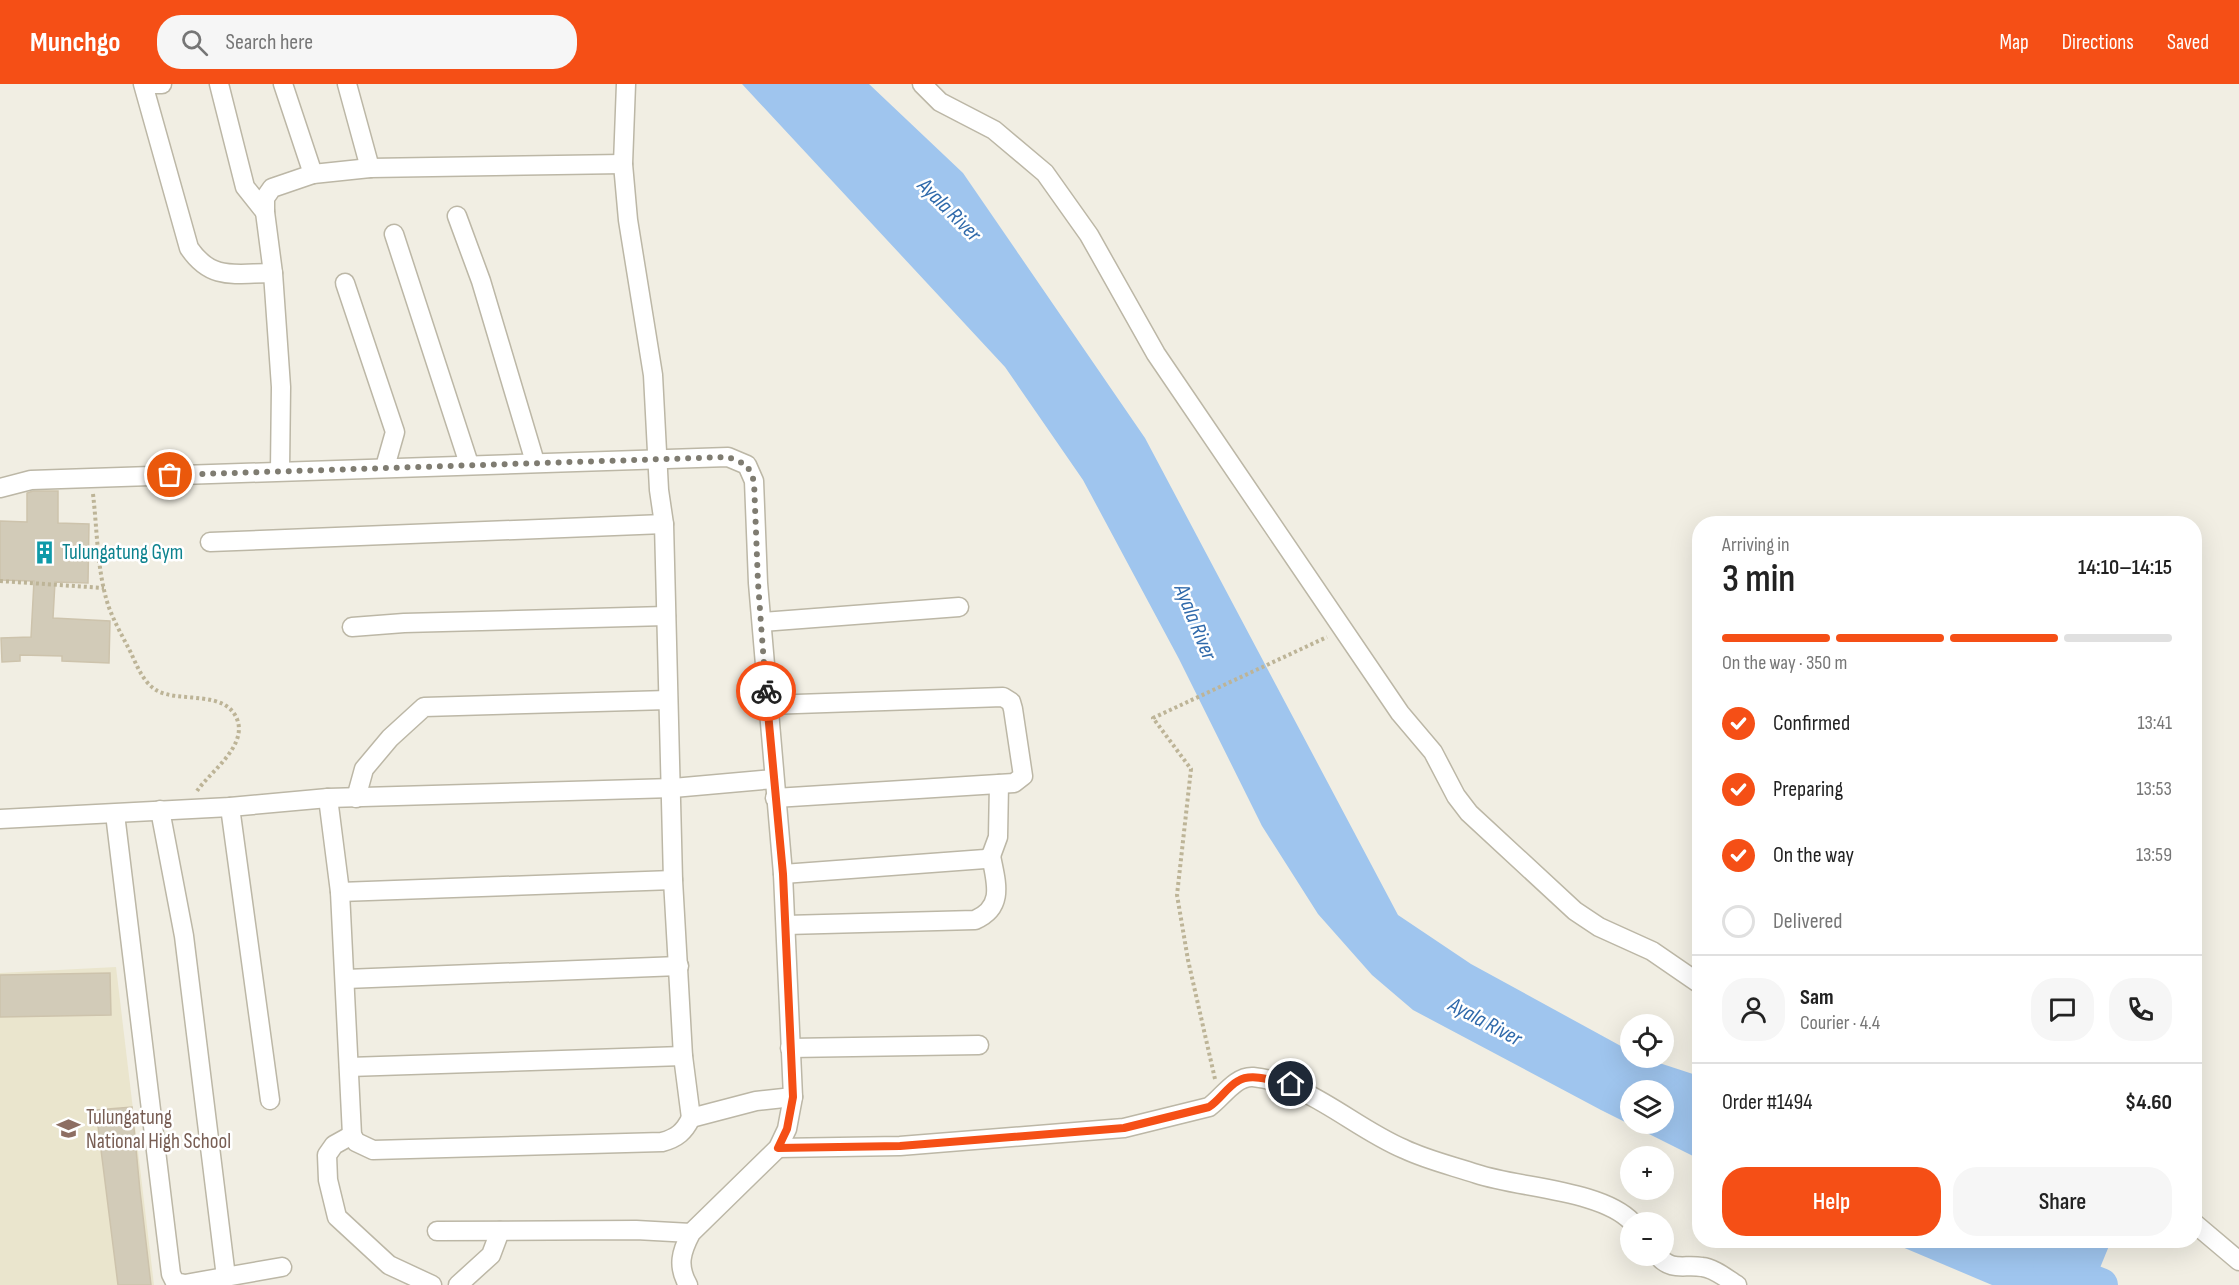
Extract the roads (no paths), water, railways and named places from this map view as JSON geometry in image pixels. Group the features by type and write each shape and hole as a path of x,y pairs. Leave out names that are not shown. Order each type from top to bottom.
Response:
{"street":[{"path":"162,84 144,84 189,248 196,259 208,270 225,273 273,273"},
{"path":"219,84 245,187 264,212"},
{"path":"282,84 313,174"},
{"path":"347,84 370,168"},
{"path":"328,798 340,892 352,1135 356,1142 373,1150 662,1142 684,1131 691,1118 683,1056 673,880 673,788 668,700 664,524 657,460 653,375 628,220 622,164 626,84"},
{"path":"922,84 940,102 994,130 1046,173 1089,236 1156,354 1400,713 1433,752 1456,796 1469,813 1575,911 1599,927 1652,951 1692,978"},
{"path":"280,470 281,387 273,273 264,212 265,198 272,188 313,174 370,168 622,164"},
{"path":"457,216 481,281 535,462"},
{"path":"394,234 469,464"},
{"path":"345,282 395,432 385,467"},
{"path":"0,488 31,480 469,464 728,457 747,465 754,481 767,705 783,874 793,1097 787,1129 778,1148 691,1233 682,1250 681,1263 682,1275 688,1285"},
{"path":"210,542 664,524"},
{"path":"762,621 959,607"},
{"path":"352,627 404,623 666,616"},
{"path":"767,705 1003,697 1011,702 1013,709 1023,776 1017,783 775,798"},
{"path":"356,798 364,769 390,738 424,707 668,700"},
{"path":"0,819 230,807 328,798 673,788 774,779"},
{"path":"786,925 975,920 988,915 995,906 996,879 991,856 999,837 999,784"},
{"path":"230,807 270,1100"},
{"path":"160,810 184,936 226,1276"},
{"path":"115,814 169,1267 176,1282 185,1284 282,1267"},
{"path":"783,874 985,859 991,856"},
{"path":"340,892 673,880"},
{"path":"346,979 678,966"},
{"path":"790,1048 979,1045"},
{"path":"349,1067 683,1056"},
{"path":"778,1148 900,1146 1124,1128 1209,1107 1220,1100 1238,1081 1250,1077 1291,1084 1403,1149 1496,1181 1542,1187 1606,1206 1620,1213"},
{"path":"691,1118 756,1101 793,1097"},
{"path":"352,1135 334,1145 327,1155 328,1180 337,1217 388,1265 432,1285"},
{"path":"437,1231 636,1230 691,1233"},
{"path":"2202,1230 2239,1261"},
{"path":"458,1285 491,1255 500,1231"},
{"path":"1670,1266 1681,1269 1702,1267 1737,1285"}],"water":[{"path":"742,84 869,84 963,173 1145,438 1398,915 1471,964 1620,1046 1620,1068 1674,1068 1692,1074 1692,1156 1649,1134 1674,1134 1674,1080 1620,1080 1620,1120 1413,1010 1372,975 1318,914 1262,826 1179,659 1083,480 1005,367"},
{"path":"1905,1248 2108,1248 2093,1285 1992,1285"}],"waterway":[{"name":"Ayala River","path":"2050,1265 2101,1285"}],"place":[{"name":"Tulungatung Gym","path":"44,552"},
{"name":"Tulungatung National High School","path":"68,1129"}]}
